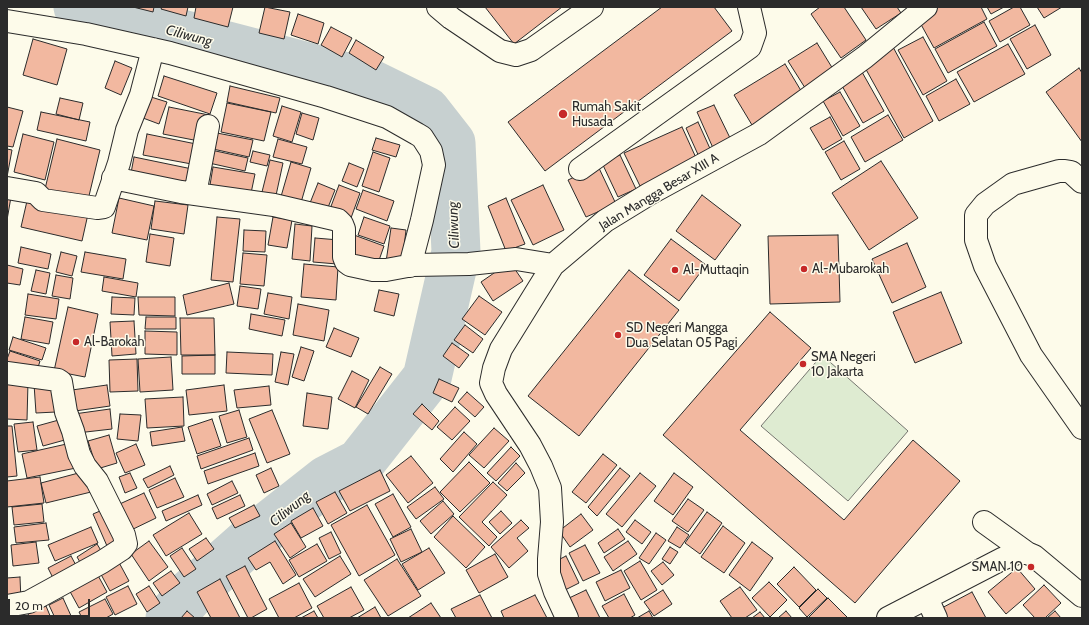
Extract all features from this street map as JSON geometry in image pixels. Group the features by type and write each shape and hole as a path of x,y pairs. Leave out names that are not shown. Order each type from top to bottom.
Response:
{"street":[{"path":"438,7 451,18 500,51 516,55 531,50 592,7"},
{"path":"580,169 750,47 755,33 749,7"},
{"name":"Jalan Mangga Besar XIII A","path":"567,618 555,592 549,574 552,522 550,488 530,445 496,394 491,383 494,368 501,349 554,265 605,221 649,194 759,134 865,57 926,7"},
{"path":"7,21 86,34 153,49 326,97 388,117 422,137 430,151 434,164 412,266"},
{"path":"7,188 36,193 43,200 103,208 119,163 127,130 141,95 153,49"},
{"path":"195,194 208,126"},
{"path":"1082,182 1071,172 1059,171 1013,184 985,204 976,215 976,240 985,266 1030,355 1082,428"},
{"path":"114,178 195,194 274,205 338,220 344,229 344,257 347,264 374,270 516,259 554,265"},
{"path":"7,374 58,380 60,382 66,412 79,454 85,466 97,481 124,535 126,544 122,549 102,562 29,602 7,606"},
{"path":"984,522 1027,553 1034,556 1082,596"},
{"path":"888,618 1002,559 1017,553 1027,553"},
{"path":"927,598 936,618"}],"green space":[{"path":"822,355 908,431 848,501 761,426"}],"building":[{"path":"133,7 154,7 153,12"},
{"path":"162,7 188,7 186,16 161,9"},
{"path":"196,7 233,7 228,27 194,18"},
{"path":"265,7 290,12 284,39 259,33"},
{"path":"485,7 562,7 514,44"},
{"path":"662,7 714,7 732,31 545,171 508,122"},
{"path":"820,7 844,7 866,40 841,58 811,14"},
{"path":"861,7 897,7 901,13 876,29"},
{"path":"939,7 981,7 987,19 934,48 918,19"},
{"path":"987,7 1004,7 991,14"},
{"path":"1014,7 1020,7 1030,25 1000,42 989,21"},
{"path":"1037,7 1062,7 1044,18"},
{"path":"298,14 324,23 318,44 291,35"},
{"path":"984,22 997,46 948,73 935,49"},
{"path":"1035,25 1051,55 1027,69 1010,39"},
{"path":"331,27 352,38 342,57 321,45"},
{"path":"923,37 947,81 923,95 898,50"},
{"path":"33,39 67,49 57,85 23,75"},
{"path":"356,40 384,57 376,70 349,53"},
{"path":"817,43 836,74 807,91 788,61"},
{"path":"1008,44 1025,74 974,102 957,72"},
{"path":"893,47 933,121 904,138 863,64"},
{"path":"115,61 132,68 121,95 105,88"},
{"path":"785,64 803,94 752,125 734,95"},
{"path":"1079,68 1082,73 1082,142 1046,92"},
{"path":"862,72 884,111 863,123 841,84"},
{"path":"164,76 217,93 210,114 158,96"},
{"path":"956,79 970,104 939,121 926,96"},
{"path":"230,86 280,98 276,113 227,102"},
{"path":"840,92 860,126 843,136 823,101"},
{"path":"151,97 167,102 159,124 143,118"},
{"path":"60,98 83,103 79,120 56,114"},
{"path":"227,103 271,112 264,141 221,132"},
{"path":"714,105 731,140 713,148 697,112"},
{"path":"282,106 301,112 292,142 273,136"},
{"path":"7,107 23,111 13,147 7,146"},
{"path":"169,107 209,115 204,142 163,134"},
{"path":"41,112 90,122 86,141 37,130"},
{"path":"302,113 319,118 313,140 296,134"},
{"path":"888,115 903,140 865,162 851,137"},
{"path":"830,117 842,139 823,150 810,128"},
{"path":"698,122 712,153 700,159 686,128"},
{"path":"682,127 697,160 640,186 624,153"},
{"path":"217,133 253,140 249,157 213,149"},
{"path":"23,134 54,142 45,180 14,172"},
{"path":"147,134 201,145 197,165 143,155"},
{"path":"376,138 400,145 396,157 372,150"},
{"path":"57,139 100,150 88,200 45,189"},
{"path":"278,139 307,147 302,164 273,157"},
{"path":"844,141 860,169 841,180 825,152"},
{"path":"7,149 12,150 7,177"},
{"path":"211,150 248,158 245,171 209,163"},
{"path":"253,151 270,155 267,166 250,162"},
{"path":"373,152 390,158 379,192 362,186"},
{"path":"620,155 636,189 618,197 602,163"},
{"path":"134,157 197,170 193,186 131,173"},
{"path":"270,160 283,163 275,200 261,196"},
{"path":"881,161 918,218 869,250 832,193"},
{"path":"291,162 311,168 300,206 280,200"},
{"path":"349,163 364,169 357,187 342,181"},
{"path":"598,166 616,204 586,217 568,180"},
{"path":"213,167 255,174 250,198 209,191"},
{"path":"318,183 335,190 327,210 310,203"},
{"path":"339,185 360,193 351,218 330,209"},
{"path":"543,185 564,230 533,245 511,200"},
{"path":"363,190 394,201 387,221 356,209"},
{"path":"702,195 741,225 715,260 676,231"},
{"path":"7,196 11,197 7,220"},
{"path":"119,198 154,206 147,240 112,233"},
{"path":"506,198 525,244 506,251 488,206"},
{"path":"27,201 88,214 82,241 21,227"},
{"path":"155,201 188,205 184,234 151,229"},
{"path":"217,217 240,219 233,282 211,280"},
{"path":"273,217 292,220 287,248 268,245"},
{"path":"364,217 390,226 384,244 358,235"},
{"path":"295,224 312,226 310,261 292,259"},
{"path":"391,228 406,230 402,264 386,262"},
{"path":"244,230 266,231 265,252 243,251"},
{"path":"150,234 174,238 170,266 146,262"},
{"path":"354,235 384,246 377,266 347,255"},
{"name":"Al-Mubarokah","path":"838,235 840,302 770,304 768,236"},
{"path":"315,238 339,240 337,264 313,262"},
{"name":"Al-Muttaqin","path":"671,239 706,265 679,301 644,275"},
{"path":"907,243 926,287 892,303 872,259"},
{"path":"21,247 51,254 48,269 18,263"},
{"path":"61,252 77,256 72,276 56,272"},
{"path":"85,252 126,259 123,279 81,272"},
{"path":"243,253 267,255 264,286 240,284"},
{"path":"510,262 523,281 493,301 481,282"},
{"path":"304,264 338,267 336,300 301,297"},
{"path":"7,265 23,269 20,285 7,283"},
{"path":"36,270 50,273 46,294 31,291"},
{"name":"SD Negeri Mangga Dua Selatan 05 Pagi","path":"629,270 679,310 579,436 528,396"},
{"path":"56,275 73,278 70,299 52,296"},
{"path":"104,277 138,283 136,297 102,291"},
{"path":"229,283 234,304 187,315 183,295"},
{"path":"240,286 261,289 258,309 237,306"},
{"path":"379,290 399,294 394,316 374,311"},
{"path":"941,292 962,343 915,363 893,312"},
{"path":"268,293 292,297 289,319 264,314"},
{"path":"28,294 59,299 56,319 25,315"},
{"path":"479,296 502,312 485,335 462,319"},
{"path":"112,297 135,298 134,315 111,314"},
{"path":"138,297 175,297 175,316 139,315"},
{"path":"298,304 329,310 324,341 293,335"},
{"name":"Al-Barokah","path":"68,307 98,314 85,377 54,371"},
{"path":"770,312 811,348 740,430 844,520 913,440 960,481 855,603 663,435"},
{"path":"251,314 285,320 282,336 249,329"},
{"path":"25,317 53,322 49,344 21,339"},
{"path":"146,317 176,317 176,329 145,329"},
{"path":"180,318 214,318 215,355 181,355"},
{"path":"134,321 136,354 112,356 110,322"},
{"path":"465,325 483,339 473,353 454,340"},
{"path":"334,328 359,338 351,357 326,347"},
{"path":"145,331 177,332 177,355 145,354"},
{"path":"13,337 46,348 42,360 9,350"},
{"path":"452,343 469,355 459,368 443,356"},
{"path":"301,347 314,351 304,381 292,377"},
{"path":"10,351 40,361 36,374 7,365 7,359"},
{"path":"227,352 273,354 272,375 226,373"},
{"path":"281,352 294,354 288,385 275,382"},
{"path":"215,355 215,374 182,374 182,356"},
{"path":"171,357 173,390 140,392 138,359"},
{"path":"137,359 138,391 110,392 109,360"},
{"path":"380,367 392,374 368,414 356,407"},
{"path":"352,371 369,380 355,408 338,399"},
{"path":"439,379 459,388 452,402 433,393"},
{"path":"7,381 28,382 27,420 7,419"},
{"path":"55,383 56,412 36,413 34,384"},
{"path":"107,385 110,406 68,412 65,391"},
{"path":"224,385 227,411 189,415 186,390"},
{"path":"269,386 271,405 237,408 234,390"},
{"path":"467,392 484,407 475,417 458,402"},
{"path":"307,393 332,397 328,429 303,426"},
{"path":"183,397 184,426 147,428 145,399"},
{"path":"422,404 439,421 432,430 413,414"},
{"path":"455,407 470,421 452,440 437,427"},
{"path":"110,409 112,429 77,433 74,414"},
{"path":"239,410 247,437 227,443 219,416"},
{"path":"272,410 290,454 267,463 249,419"},
{"path":"120,414 141,415 138,441 117,439"},
{"path":"66,418 72,438 43,446 37,426"},
{"path":"212,419 221,446 197,454 188,427"},
{"path":"33,422 37,450 18,452 14,424"},
{"path":"7,426 12,426 17,476 7,477"},
{"path":"182,427 185,441 152,446 150,432"},
{"path":"494,428 509,441 484,468 469,455"},
{"path":"464,432 477,444 453,472 440,459"},
{"path":"109,435 117,463 97,469 88,441"},
{"path":"249,438 253,450 201,469 197,456"},
{"path":"71,443 76,468 27,478 22,454"},
{"path":"136,444 145,465 125,473 116,453"},
{"path":"511,447 520,456 496,481 487,473"},
{"path":"255,453 259,466 208,484 204,471"},
{"path":"603,454 617,465 586,503 572,492"},
{"path":"411,456 433,483 408,503 386,475"},
{"path":"469,462 490,483 460,512 440,492"},
{"path":"516,463 525,473 507,491 498,483"},
{"path":"170,466 174,475 148,488 143,479"},
{"path":"271,468 279,486 264,493 256,475"},
{"path":"620,468 630,476 597,516 588,507"},
{"path":"380,470 390,491 350,511 339,491"},
{"path":"86,471 91,492 46,503 41,483"},
{"path":"130,473 137,488 125,493 119,477"},
{"path":"640,473 656,486 622,527 606,514"},
{"path":"674,473 693,487 673,515 654,501"},
{"path":"40,477 44,503 7,507 7,481"},
{"path":"175,478 184,497 157,508 149,490"},
{"path":"232,481 238,493 212,505 207,494"},
{"path":"493,482 507,495 482,522 497,537 489,546 459,517"},
{"path":"435,487 444,499 416,519 407,507"},
{"path":"335,492 347,513 328,524 316,502"},
{"path":"144,493 156,518 125,533 113,507"},
{"path":"393,494 411,527 393,537 375,504"},
{"path":"198,495 202,505 166,521 162,511"},
{"path":"240,495 245,506 217,519 212,508"},
{"path":"688,499 704,510 688,532 672,521"},
{"path":"443,501 454,514 431,534 420,521"},
{"path":"42,504 44,522 14,525 12,507"},
{"path":"254,505 260,516 235,528 229,518"},
{"path":"367,505 395,555 359,576 331,525"},
{"path":"107,508 121,539 107,546 93,514"},
{"path":"313,508 323,526 301,538 291,521"},
{"path":"501,511 512,523 500,534 489,522"},
{"path":"707,512 722,523 700,554 685,543"},
{"path":"189,513 202,534 166,556 153,535"},
{"path":"581,514 593,530 570,547 559,531"},
{"path":"453,516 485,547 466,568 434,537"},
{"path":"521,520 529,528 517,538 528,551 509,568 491,547"},
{"path":"635,520 651,532 642,544 626,532"},
{"path":"46,523 49,540 16,543 14,527"},
{"path":"291,523 306,547 290,558 274,534"},
{"path":"723,526 745,543 724,573 701,557"},
{"path":"91,527 98,543 55,561 48,545"},
{"path":"677,527 689,535 680,548 668,541"},
{"path":"411,529 422,552 401,562 390,539"},
{"path":"618,529 625,539 604,553 598,543"},
{"path":"331,532 341,553 329,559 319,538"},
{"path":"656,533 666,540 649,564 639,558"},
{"path":"206,538 214,549 197,561 189,549"},
{"path":"149,541 168,567 149,581 131,554"},
{"path":"275,541 296,575 283,584 270,562 256,570 248,558"},
{"path":"628,541 637,554 613,571 604,557"},
{"path":"36,542 39,563 13,566 11,545"},
{"path":"752,542 773,558 750,591 729,575"},
{"path":"97,544 105,557 84,569 77,557"},
{"path":"317,544 327,561 299,577 289,560"},
{"path":"585,545 600,573 583,581 569,553"},
{"path":"670,547 678,552 670,564 662,559"},
{"path":"182,548 196,569 184,577 170,556"},
{"path":"429,548 445,573 418,590 402,564"},
{"path":"495,554 508,577 479,593 466,570"},
{"path":"71,556 79,571 56,584 48,568"},
{"path":"340,556 351,574 315,597 303,579"},
{"path":"566,556 579,583 563,591 550,564"},
{"path":"116,557 129,581 110,591 97,567"},
{"path":"397,559 421,596 388,616 364,580"},
{"path":"640,561 657,590 641,600 624,571"},
{"path":"663,562 674,575 662,585 651,571"},
{"path":"245,566 267,609 251,618 248,618 226,576"},
{"path":"794,567 816,590 799,607 777,584"},
{"path":"1017,568 1035,589 1006,614 988,592"},
{"path":"95,570 107,592 79,608 67,586"},
{"path":"621,570 630,588 605,601 596,582"},
{"path":"171,571 180,583 162,596 153,583"},
{"path":"20,577 21,601 7,602 7,578"},
{"path":"220,579 240,618 211,618 197,592"},
{"path":"769,582 787,600 770,617 752,598"},
{"path":"299,583 312,608 294,618 279,618 269,599"},
{"path":"1044,585 1061,603 1045,618 1035,618 1023,605"},
{"path":"128,586 137,604 115,615 106,597"},
{"path":"149,586 160,603 147,612 136,594"},
{"path":"351,587 364,610 349,618 324,618 317,606"},
{"path":"740,587 757,610 745,618 732,618 720,601"},
{"path":"818,589 827,598 807,617 799,608"},
{"path":"586,590 600,618 577,618 567,599"},
{"path":"663,590 672,604 654,616 644,602"},
{"path":"972,592 986,618 943,618 938,610"},
{"path":"624,594 635,615 630,618 609,618 602,606"},
{"path":"480,595 492,618 456,618 451,609"},
{"path":"535,595 547,618 504,618 501,611"},
{"path":"63,598 72,618 55,618 49,605"},
{"path":"828,598 848,618 808,618"},
{"path":"105,599 113,614 106,618 82,618 79,612"},
{"path":"431,603 441,618 408,618"},
{"path":"46,606 51,618 30,618 28,614"},
{"path":"375,607 381,618 357,618"},
{"path":"187,611 195,618 181,618"},
{"path":"314,611 318,618 301,618"},
{"path":"649,611 653,618 637,618"},
{"path":"786,611 792,618 778,618"},
{"path":"1055,611 1061,618 1047,618"},
{"path":"760,612 765,618 752,618"}],"waterway":[{"name":"Ciliwung","path":"78,7 369,83 426,111 451,143 456,252 427,378 360,463 327,480 252,539 192,592 170,618"}],"place":[{"name":"Rumah Sakit Husada","path":"563,114"},
{"name":"Al-Mubarokah","path":"804,269"},
{"name":"Al-Muttaqin","path":"675,270"},
{"name":"SD Negeri Mangga Dua Selatan 05 Pagi","path":"618,335"},
{"name":"Al-Barokah","path":"76,342"},
{"name":"SMA Negeri 10 Jakarta","path":"803,364"},
{"name":"SMAN 10","path":"1031,567"}]}
